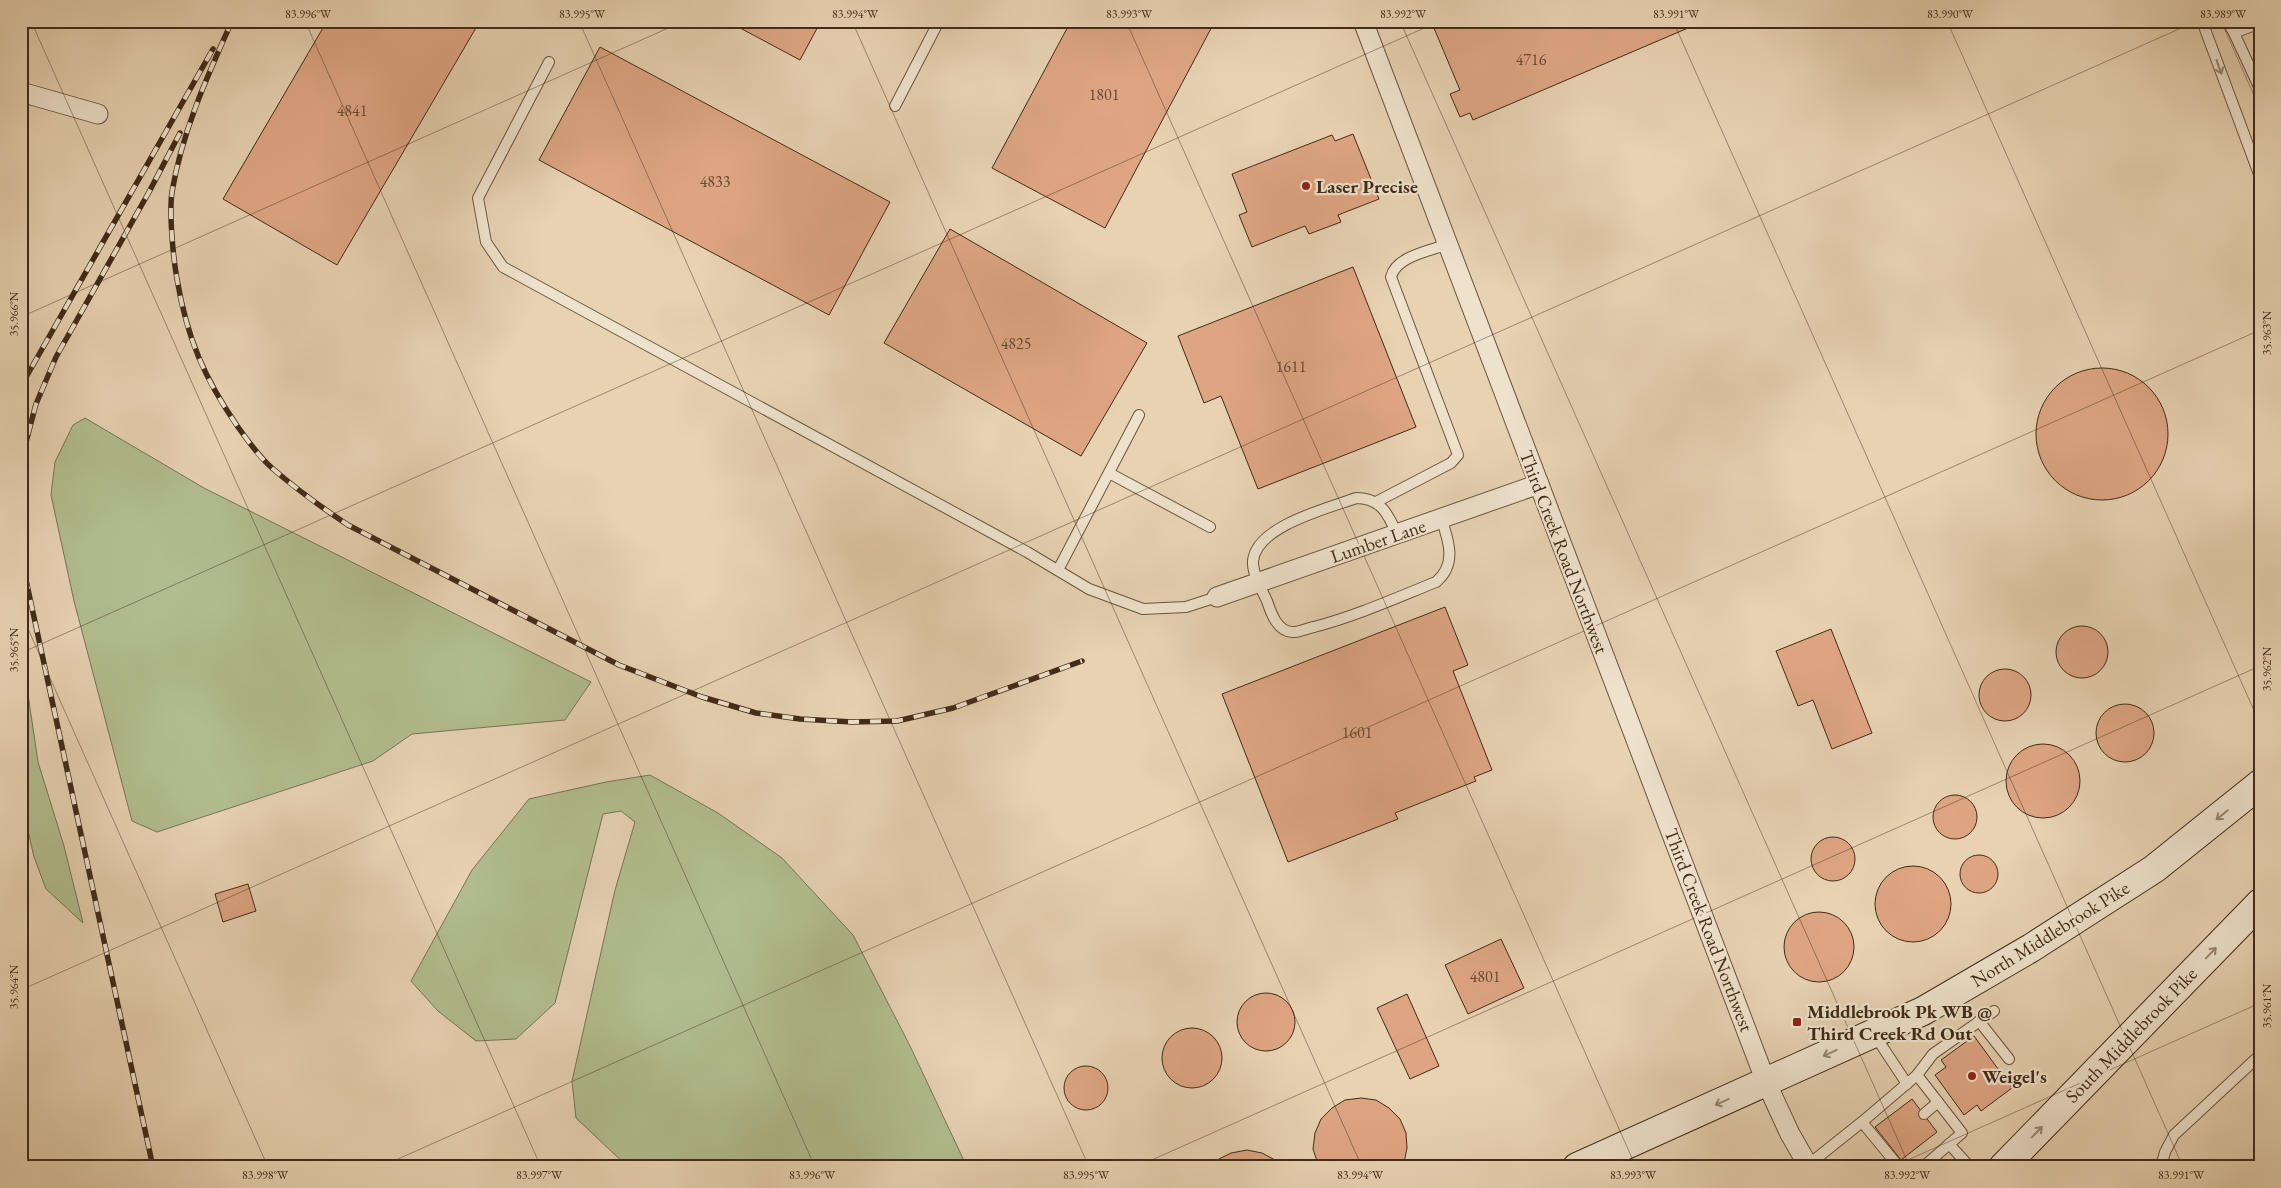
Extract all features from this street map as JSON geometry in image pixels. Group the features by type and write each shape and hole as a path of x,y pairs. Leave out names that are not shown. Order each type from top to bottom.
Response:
{"main road":[{"name":"North Middlebrook Pike","path":"1577,1167 1923,1011 2031,948 2154,869 2260,784"},
{"name":"South Middlebrook Pike","path":"2003,1167 2260,903"}],"street":[{"name":"Third Creek Road Northwest","path":"1363,21 1766,1082 1790,1134 1809,1166"},
{"path":"21,92 98,114"},
{"name":"Lumber Lane","path":"1216,597 1538,484"}],"lane":[{"path":"895,106 939,21"},
{"path":"2202,21 2260,177"},
{"path":"2227,21 2260,89"},
{"path":"2234,32 2260,23"},
{"path":"549,62 478,198 486,242 503,267 1058,570 1089,589 1143,609 1186,607 1216,597"},
{"path":"1376,502 1451,463 1458,455 1391,277 1393,270 1404,261 1448,244"},
{"path":"1058,570 1139,415"},
{"path":"1109,473 1210,527"},
{"path":"1397,534 1387,512 1376,502 1366,498 1356,498 1291,521 1277,530 1258,550 1253,561 1259,582 1276,622 1284,629 1292,632 1330,622 1436,582 1443,577 1448,569 1450,552 1441,518"},
{"path":"1809,1166 1917,1075 1933,1054 1994,1011"},
{"path":"1979,1022 2010,1059"},
{"path":"1874,1034 1907,1084"},
{"path":"2161,1167 2165,1152 2174,1135 2260,1055"},
{"path":"1917,1075 1962,1133 1923,1167"},
{"path":"1924,1114 1938,1102"},
{"path":"1862,1122 1886,1146 1899,1167"},
{"path":"1949,1144 1970,1167"}],"green space":[{"path":"85,418 204,488 591,682 565,720 412,734 373,761 157,832 132,821 74,601 51,495 55,462 73,425"},
{"path":"21,647 38,762 64,846 83,923 46,889 34,857 21,800"},
{"path":"650,775 718,813 782,858 853,935 910,1046 967,1167 628,1167 576,1118 572,1081 615,890 635,822 621,811 603,814 555,1003 516,1039 476,1041 438,1011 411,981 472,870 529,799 606,782"}],"building":[{"path":"327,21 480,21 337,265 223,199"},
{"path":"727,21 821,21 800,60"},
{"path":"1071,21 1215,21 1105,228 992,168"},
{"path":"1431,21 1684,21 1688,28 1473,120 1470,113 1460,117 1450,94 1460,90"},
{"path":"600,47 890,202 829,315 539,160"},
{"name":"Laser Precise","path":"1353,134 1379,199 1338,215 1341,222 1309,234 1305,226 1252,247 1239,215 1247,212 1232,174 1332,135 1335,141"},
{"path":"950,229 1147,343 1081,456 884,343"},
{"path":"1353,267 1416,427 1258,489 1221,396 1204,403 1178,336"},
{"path":"2102,368 2127,373 2138,379 2148,388 2157,398 2163,409 2168,434 2163,459 2157,470 2148,480 2138,489 2127,495 2102,500 2077,495 2066,489 2056,480 2047,470 2041,459 2036,434 2041,409 2047,398 2056,388 2066,379 2077,373"},
{"path":"1445,607 1468,665 1453,671 1492,770 1474,777 1476,781 1395,813 1398,819 1288,862 1222,694"},
{"path":"2082,626 2096,630 2104,638 2108,652 2104,666 2096,674 2082,678 2068,674 2060,666 2056,652 2060,638 2068,630"},
{"path":"1831,629 1872,733 1832,749 1813,700 1798,706 1776,651"},
{"path":"2005,669 2019,673 2027,681 2031,695 2027,709 2019,717 2005,721 1991,717 1983,709 1979,695 1983,681 1991,673"},
{"path":"2125,704 2141,709 2149,717 2154,733 2149,749 2141,757 2125,762 2109,757 2101,749 2096,733 2101,717 2109,709"},
{"path":"2043,744 2057,747 2069,755 2077,767 2080,781 2077,795 2069,807 2057,815 2043,818 2029,815 2017,807 2009,795 2006,781 2009,767 2017,755 2029,747"},
{"path":"1959,795 1971,801 1976,808 1976,826 1971,833 1964,838 1951,839 1943,836 1936,829 1933,813 1936,805 1943,798"},
{"path":"1837,837 1849,843 1854,850 1854,868 1849,875 1842,880 1829,881 1821,878 1814,871 1811,855 1814,847 1821,840"},
{"path":"1979,855 1993,860 1998,874 1993,888 1979,893 1965,888 1960,874 1965,860"},
{"path":"1906,866 1920,866 1934,872 1945,883 1951,897 1948,919 1940,931 1920,942 1906,942 1892,936 1881,925 1875,911 1875,897 1881,883 1892,872"},
{"path":"248,884 256,911 223,922 215,894"},
{"path":"1819,912 1832,915 1844,922 1851,934 1854,947 1851,960 1844,972 1832,979 1819,982 1806,979 1794,972 1787,960 1784,947 1787,934 1794,922 1806,915"},
{"path":"1501,939 1524,988 1468,1014 1445,965"},
{"path":"1266,993 1282,998 1290,1006 1295,1022 1290,1038 1282,1046 1266,1051 1250,1046 1242,1038 1237,1022 1242,1006 1250,998"},
{"path":"1407,994 1439,1066 1410,1079 1377,1008"},
{"path":"1192,1028 1209,1033 1217,1041 1222,1058 1217,1075 1209,1083 1192,1088 1175,1083 1167,1075 1162,1058 1167,1041 1175,1033"},
{"path":"1974,1036 2012,1088 1981,1111 1977,1105 1964,1115 1935,1075 1946,1067 1941,1060"},
{"path":"1090,1066 1102,1072 1107,1079 1107,1097 1102,1104 1095,1109 1082,1110 1074,1107 1067,1100 1064,1084 1067,1076 1074,1069"},
{"path":"1361,1098 1376,1100 1389,1108 1400,1119 1406,1133 1407,1148 1404,1163 1401,1167 1319,1167 1313,1149 1315,1133 1321,1119 1332,1108 1345,1100"},
{"path":"1912,1099 1937,1132 1901,1160 1875,1127"},
{"path":"1247,1150 1262,1153 1275,1160 1281,1167 1211,1167 1217,1160 1231,1153"},
{"path":"1127,1161 1140,1167 1114,1167 1121,1162"}],"railway":[{"path":"232,21 196,105 176,170 171,211 176,270 181,300 192,339 198,357 216,392 258,454 309,498 348,525 619,665 702,697 756,713 800,719 852,722 897,721 953,708 1082,661"},
{"path":"21,386 213,49"},
{"path":"21,478 26,442 36,404 56,357 180,133"},
{"path":"21,557 153,1167"}],"place":[{"name":"Laser Precise","path":"1306,186"},
{"name":"Middlebrook Pk WB @ Third Creek Rd Out","path":"1797,1022"},
{"name":"Weigel's","path":"1972,1076"}]}
